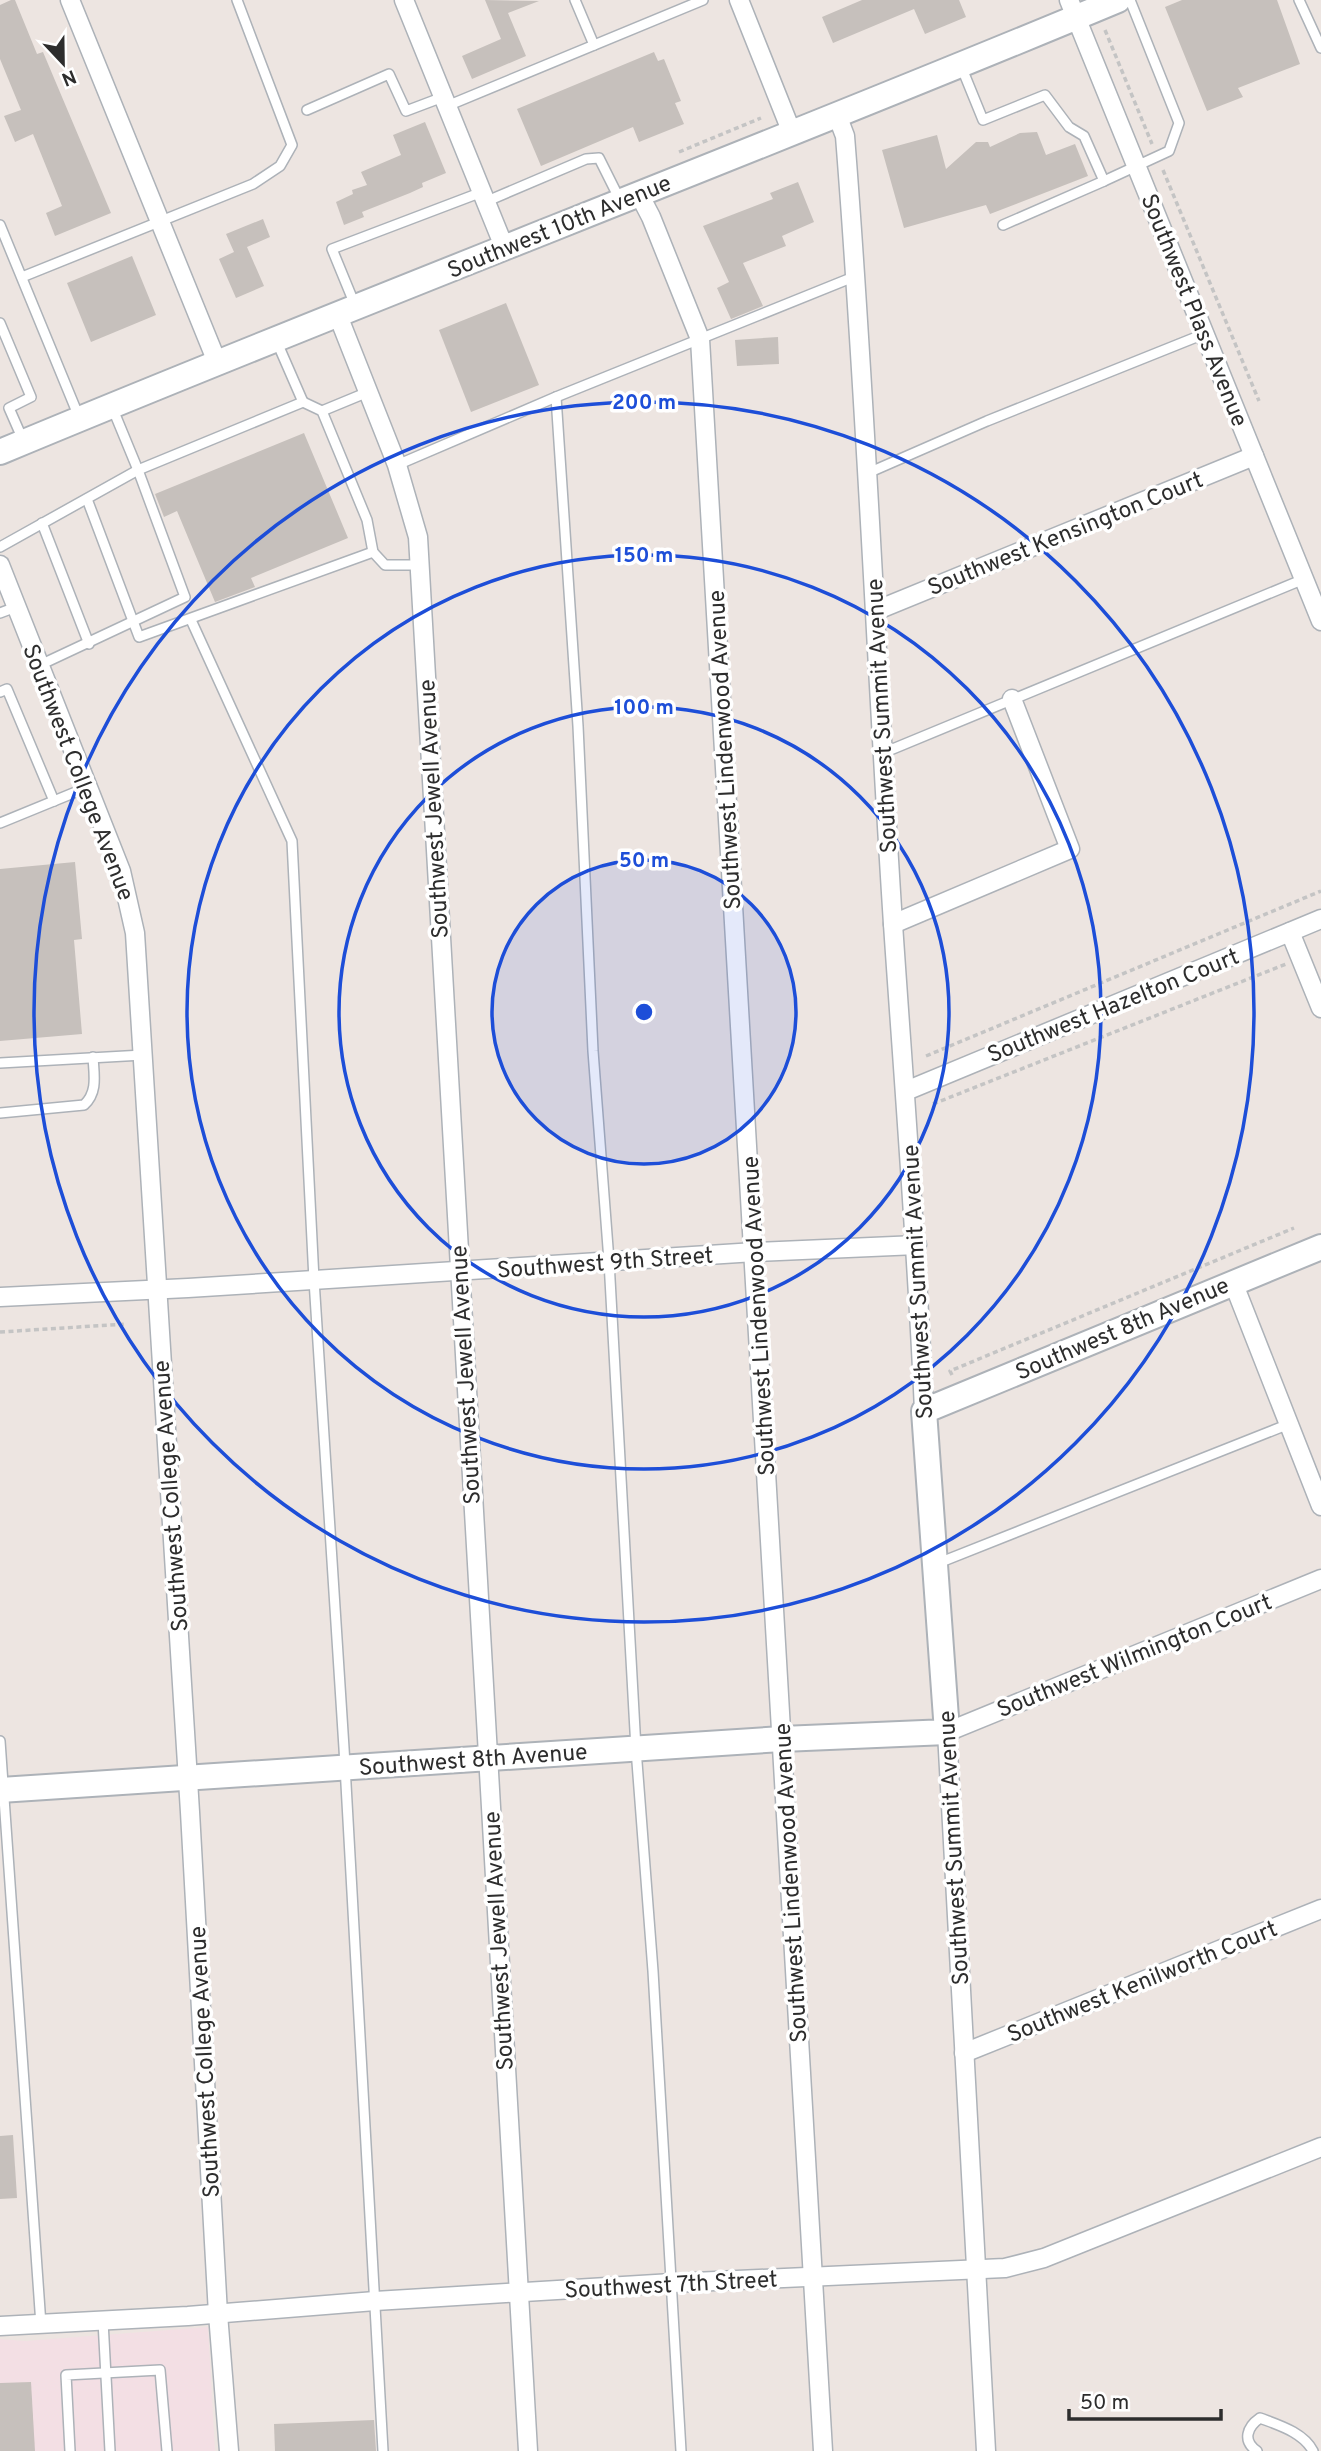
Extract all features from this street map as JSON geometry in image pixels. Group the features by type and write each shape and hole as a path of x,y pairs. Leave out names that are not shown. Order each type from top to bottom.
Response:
{"street":[{"path":"70,0 217,362"},
{"path":"404,0 505,249"},
{"path":"739,0 792,133"},
{"name":"Southwest 10th Avenue","path":"0,452 276,338 505,249 961,65 1072,9 1118,0"},
{"name":"Southwest Plass Avenue","path":"1072,9 1321,621"},
{"name":"Southwest Summit Avenue","path":"837,115 845,136 856,276 893,924 917,1245 924,1411 947,1732 986,2451"},
{"name":"Southwest Lindenwood Avenue","path":"630,198 651,217 699,339 755,1252 823,2451"},
{"name":"Southwest Jewell Avenue","path":"346,310 368,392 397,465 414,521 419,565 528,2451"},
{"name":"Southwest Kensington Court","path":"875,611 1254,456"},
{"name":"Southwest College Avenue","path":"0,565 8,610 40,666 121,871 135,933 188,1777 218,2314 229,2451"},
{"path":"893,924 1070,849 1012,699"},
{"name":"Southwest Hazelton Court","path":"906,1091 1321,919"},
{"path":"1290,932 1321,1008"},
{"name":"Southwest 9th Street","path":"0,1297 460,1272 755,1252 917,1245"},
{"name":"Southwest 8th Avenue","path":"924,1411 1321,1247"},
{"path":"1233,1282 1321,1506"},
{"name":"Southwest Wilmington Court","path":"947,1732 1321,1579"},
{"name":"Southwest 8th Avenue","path":"2,1790 782,1739 947,1732"},
{"name":"Southwest Kenilworth Court","path":"964,2053 1321,1909"},
{"name":"Southwest 7th Street","path":"0,2326 672,2283 976,2267 1005,2268 1044,2258 1321,2147"}],"lane":[{"path":"22,277 253,184 280,166 292,145 237,0"},
{"path":"575,0 594,45"},
{"path":"307,110 390,74 406,110 445,101 594,45 703,0"},
{"path":"1003,225 1169,151 1179,123 1130,0"},
{"path":"1299,0 1321,48"},
{"path":"961,65 982,120 1045,95 1069,127 1084,136 1104,181"},
{"path":"346,310 332,249 586,159 599,159 630,198"},
{"path":"0,225 80,418"},
{"path":"397,465 556,397 856,276"},
{"path":"0,323 31,397 9,408 23,442"},
{"path":"868,473 987,421 1204,334"},
{"path":"276,338 303,402 321,411 367,520 373,552 385,565 419,565"},
{"path":"321,411 368,392"},
{"path":"556,397 578,726 593,1051 609,1261 636,1749 653,1971 681,2451"},
{"path":"0,547 138,470 303,402"},
{"path":"40,666 185,597 111,405"},
{"path":"87,499 139,637 373,552"},
{"path":"42,523 89,644"},
{"path":"883,752 1304,579"},
{"path":"191,620 292,841 314,1280 345,1767 383,2451"},
{"path":"0,692 7,689 54,802"},
{"path":"0,823 88,787"},
{"path":"0,1063 143,1055"},
{"path":"0,1113 84,1105 92,1098 93,1058"},
{"path":"934,1565 1289,1424"},
{"path":"0,1741 41,2325"},
{"path":"0,1894 10,1888"},
{"path":"103,2321 110,2451"},
{"path":"70,2451 66,2375 160,2370 167,2451"},
{"path":"1257,2451 1252,2448 1247,2434 1250,2424 1260,2418 1309,2442 1313,2451"}],"path":[{"path":"1105,30 1259,401"},
{"path":"926,1056 1321,891"},
{"path":"933,1104 1301,958"},
{"path":"954,1381 950,1371 1294,1228"},
{"path":"0,1332 126,1324"}],"shaded area":[{"path":"208,2327 215,2451 0,2451 0,2339 25,2341"}],"building":[{"path":"15,0 37,54 43,52 111,213 55,236 46,213 62,206 33,134 15,142 4,116 21,110 0,59 0,5"},
{"path":"485,0 539,1 508,13 526,56 472,79 462,56 501,39"},
{"path":"862,0 959,0 966,17 925,34 914,9 833,43 822,17"},
{"path":"1182,0 1277,0 1300,64 1238,88 1243,97 1207,111 1165,7"},
{"path":"654,52 658,61 664,59 681,101 675,103 684,124 639,142 633,127 541,166 517,109"},
{"path":"425,122 446,173 422,183 423,187 362,212 364,217 344,225 336,202 353,194 352,190 367,185 361,172 401,155 393,135"},
{"path":"1037,132 1046,155 1075,144 1088,176 990,214 986,205 904,228 882,150 937,135 946,169 976,142 988,142 990,147 1020,133"},
{"path":"798,182 814,222 782,236 786,246 743,263 763,306 731,319 717,288 729,282 703,226 773,199 770,193"},
{"path":"263,219 270,237 247,247 264,286 236,298 219,259 234,252 226,234"},
{"path":"132,256 156,315 91,342 67,283"},
{"path":"506,303 539,385 471,412 439,330"},
{"path":"778,337 779,364 737,366 735,340"},
{"path":"304,433 348,538 251,578 255,587 215,602 177,511 164,517 155,494"},
{"path":"75,862 82,939 74,940 82,1034 0,1041 0,869"},
{"path":"13,2135 17,2198 0,2199 0,2136"},
{"path":"31,2382 35,2451 0,2451 0,2383"},
{"path":"374,2420 376,2451 275,2451 274,2424"}]}
